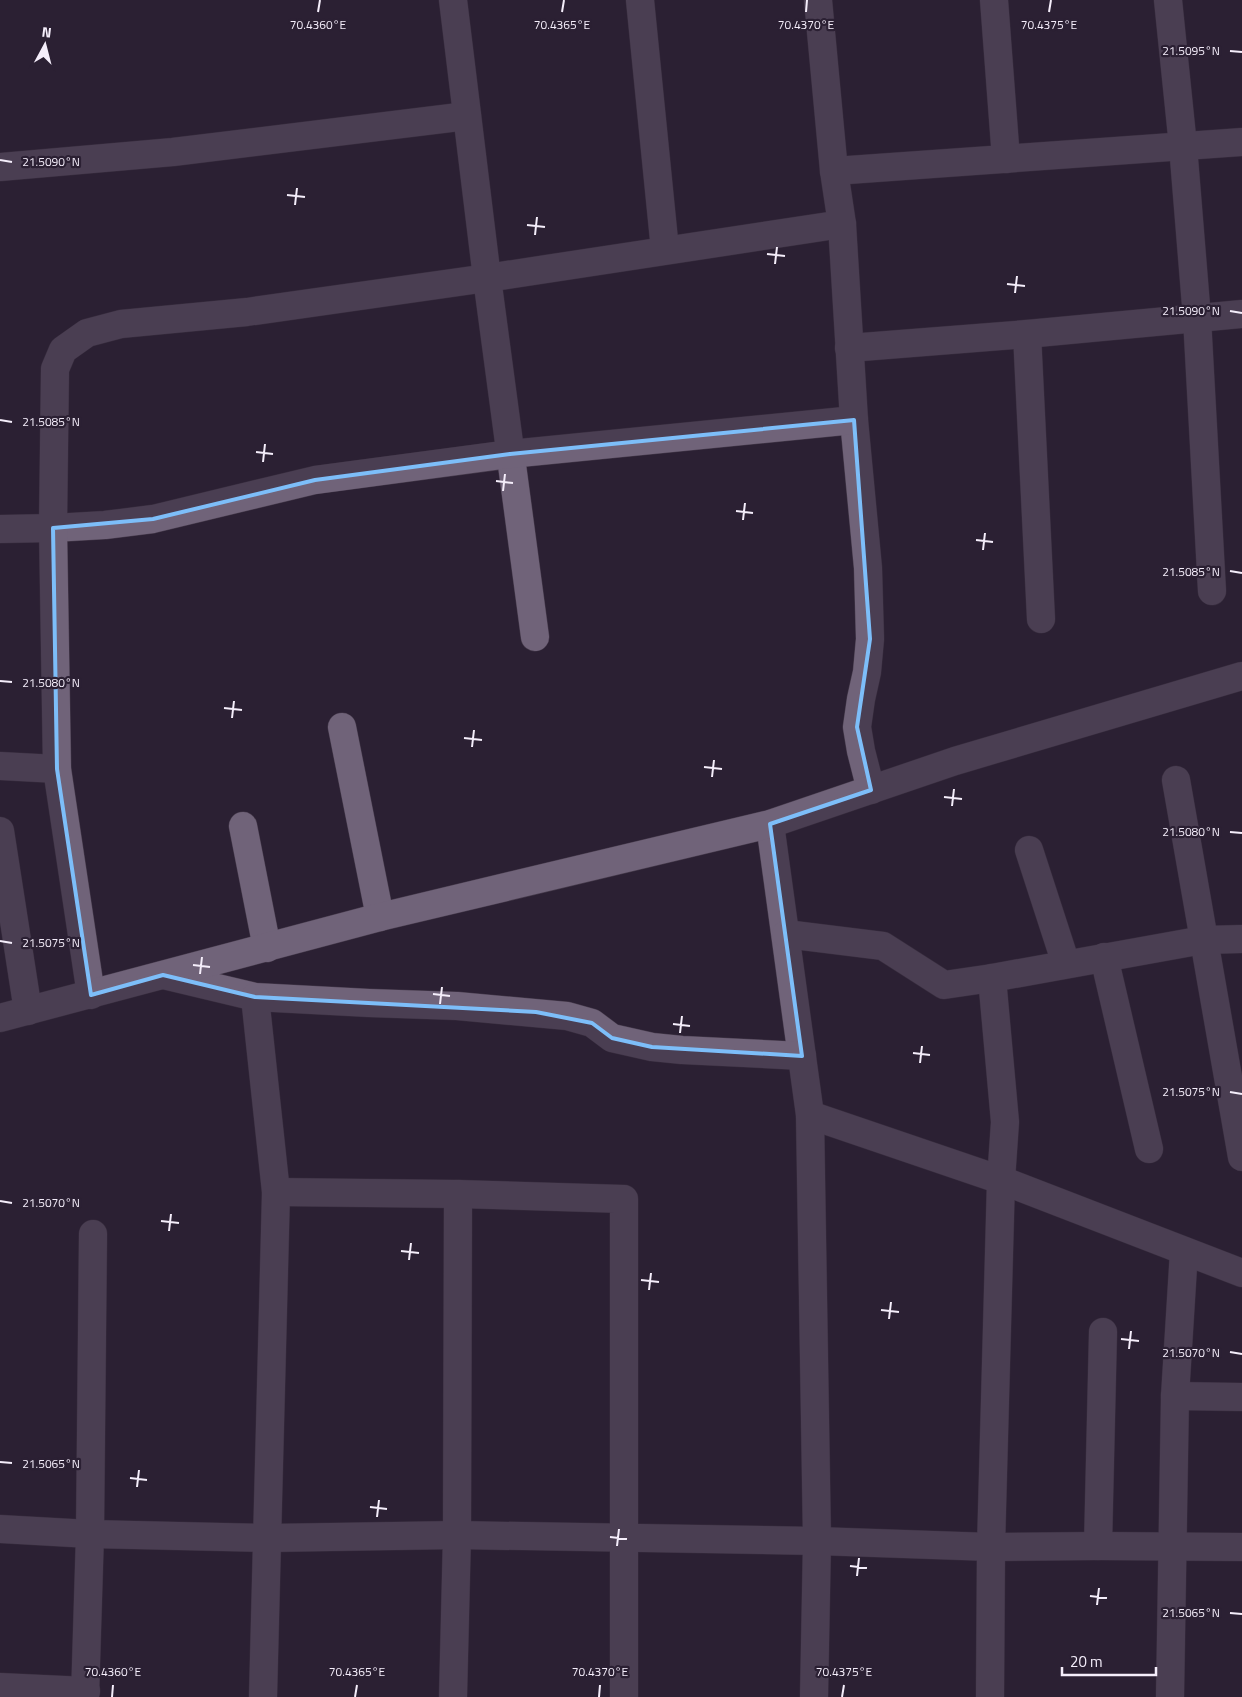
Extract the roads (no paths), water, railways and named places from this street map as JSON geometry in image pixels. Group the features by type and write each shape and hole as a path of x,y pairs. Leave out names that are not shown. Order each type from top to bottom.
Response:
{"street":[{"path":"453,0 487,278 535,637"},
{"path":"640,0 665,250"},
{"path":"818,0 834,171 842,224 854,420 868,568 870,639 867,672 857,727 871,790"},
{"path":"994,0 1006,159"},
{"path":"1168,0 1197,318 1212,591"},
{"path":"0,167 173,152 467,116"},
{"path":"834,171 1242,142"},
{"path":"91,995 58,768 53,528 55,369 63,350 87,333 121,324 247,312 842,224"},
{"path":"849,348 1242,314"},
{"path":"1027,334 1040,620"},
{"path":"0,529 105,525 153,519 315,480 510,454 854,420"},
{"path":"0,1018 380,918 770,824 955,760 1242,676"},
{"path":"342,727 380,918"},
{"path":"0,766 58,768"},
{"path":"1176,780 1242,1157"},
{"path":"770,824 810,1115 817,1541 814,1697"},
{"path":"243,826 267,948"},
{"path":"0,831 28,1011"},
{"path":"1029,850 1066,964"},
{"path":"786,934 883,946 944,985 1203,940 1242,939"},
{"path":"1104,958 1148,1149"},
{"path":"163,975 255,997 457,1006 536,1012 568,1016 592,1023 612,1038 652,1047 802,1056"},
{"path":"990,1697 991,1547 1001,1180 1005,1122 992,978"},
{"path":"255,997 276,1192 263,1697"},
{"path":"810,1115 1001,1180 1242,1273"},
{"path":"276,1192 458,1194 624,1199 624,1697"},
{"path":"453,1697 457,1534 458,1194"},
{"path":"0,1686 85,1694 90,1534 93,1234"},
{"path":"1170,1697 1175,1396 1184,1251"},
{"path":"1098,1546 1103,1332"},
{"path":"1175,1396 1242,1397"},
{"path":"0,1529 90,1534 268,1538 457,1534 817,1541 991,1547 1242,1547"}]}
